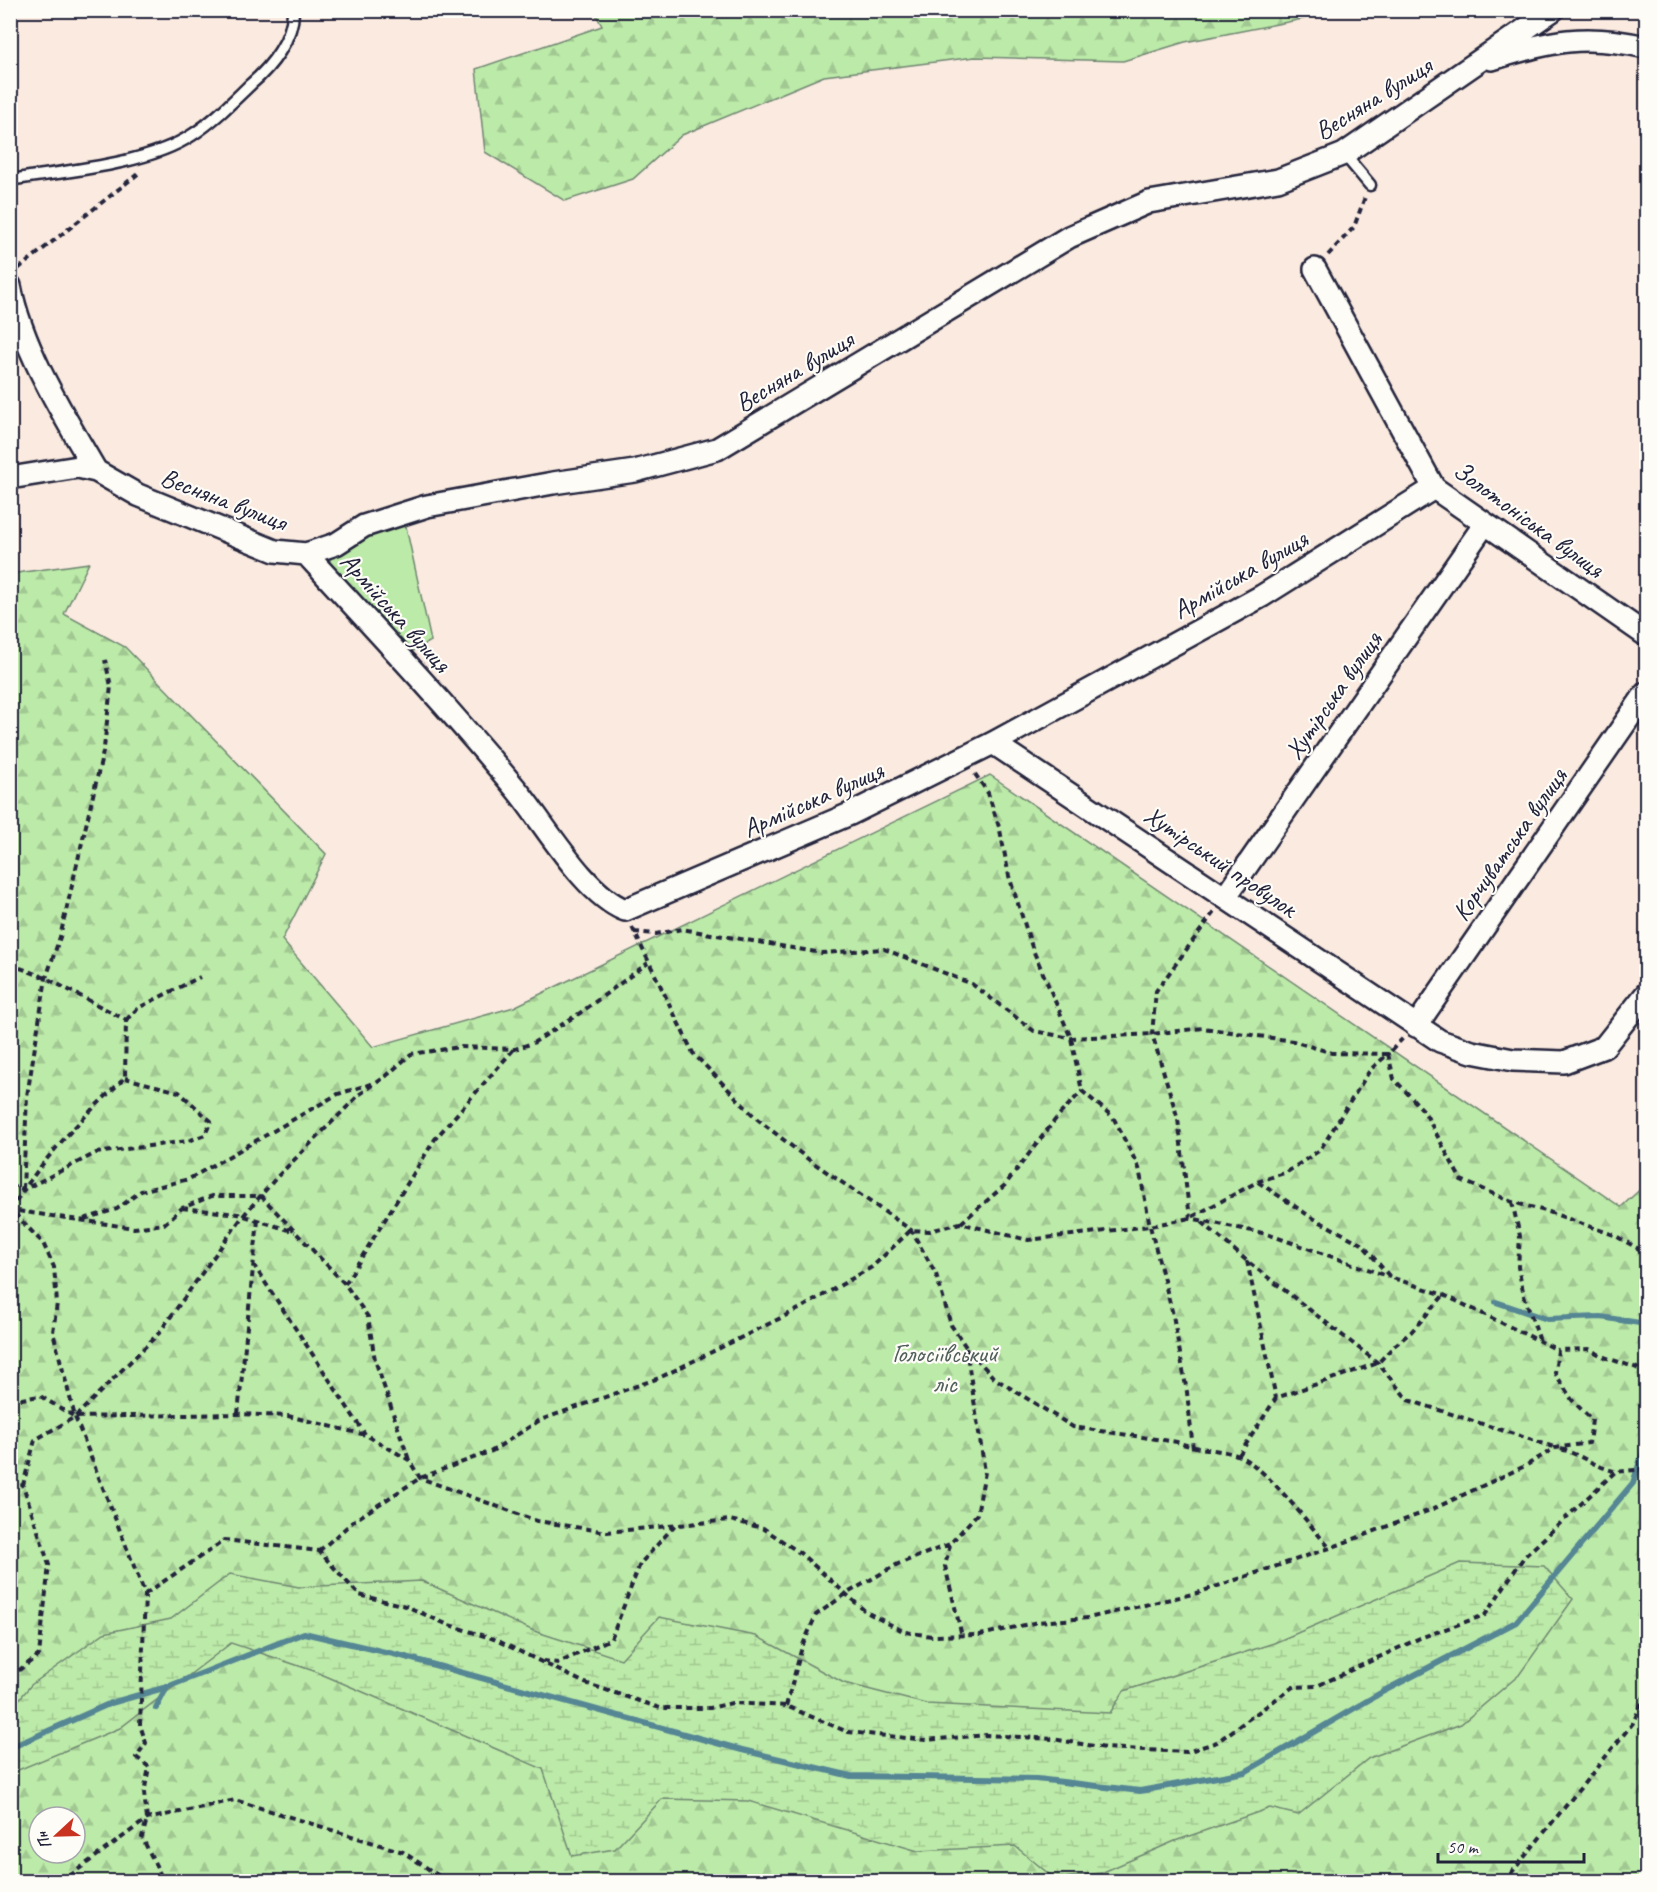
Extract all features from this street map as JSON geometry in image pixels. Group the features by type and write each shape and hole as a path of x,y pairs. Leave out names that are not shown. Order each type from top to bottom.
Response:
{"street":[{"name":"Весняна вулиця","path":"10,478 78,467 96,471 138,495 275,551 306,554 336,544 364,526 428,506 553,483 635,471 717,449 1069,237 1149,202 1278,180 1344,154 1553,10"},
{"path":"1479,63 1544,43 1571,39 1596,38 1647,47"},
{"name":"Золотоніська вулиця","path":"1315,269 1434,488 1484,525 1647,635"},
{"path":"10,286 14,307 55,401 96,471"},
{"name":"Армійська вулиця","path":"306,554 402,657 517,790 589,884 610,904 625,910 850,814 993,743 1262,596 1434,488"},
{"name":"Хутірська вулиця","path":"1226,896 1484,525"},
{"name":"Корчуватська вулиця","path":"1416,1026 1647,693"},
{"name":"Хутірський провулок","path":"993,743 1226,896 1416,1026"},
{"path":"1416,1026 1440,1041 1472,1052 1513,1060 1564,1062 1604,1047 1647,994"}],"lane":[{"path":"10,180 125,160 191,136 258,78 278,54 293,18 293,10"},
{"path":"1344,154 1370,185"}],"path":[{"path":"10,275 145,167"},
{"path":"1315,269 1354,227 1370,185"},
{"path":"23,1190 27,1096 45,978 60,937 104,748 111,686 105,660"},
{"path":"974,772 988,792 1000,830 1009,876 1033,950 1071,1038 1082,1091 1113,1117 1139,1168 1150,1227 1173,1315 1187,1392 1193,1449"},
{"path":"1190,1218 1178,1119 1152,1034 1156,991 1226,896"},
{"path":"625,910 648,963 693,1053 756,1119 808,1159 911,1230 936,1274 951,1325 966,1347 994,1378 1073,1427 1176,1442 1193,1449 1239,1455 1268,1479 1330,1548"},
{"path":"634,932 656,934 682,929 822,953 884,949 972,984 1034,1031 1071,1038 1152,1034 1203,1028 1293,1041 1332,1053 1388,1054"},
{"path":"10,1677 39,1655 49,1565 23,1485 35,1440 75,1417 159,1333 243,1216 261,1196 360,1094 411,1054 460,1047 515,1049 533,1043 580,1013 648,963"},
{"path":"10,964 45,978 126,1020"},
{"path":"11,1211 23,1190 75,1123 125,1078 126,1020 138,1008 200,977"},
{"path":"960,1223 1028,1240 1150,1227 1190,1218 1257,1182 1287,1172 1320,1150 1370,1070 1416,1026"},
{"path":"345,1284 435,1139 515,1049"},
{"path":"1388,1054 1394,1079 1424,1111 1461,1180 1512,1202 1549,1212 1614,1235 1647,1253"},
{"path":"10,1186 23,1190 96,1153 188,1141 205,1135 210,1121 179,1092 125,1078"},
{"path":"81,1220 117,1209 141,1191 189,1179 338,1094 379,1081"},
{"path":"319,1551 355,1520 420,1478 492,1451 540,1420 659,1378 803,1306 872,1266 911,1230 930,1231 960,1223 1005,1185 1058,1116 1082,1091"},
{"path":"1257,1182 1311,1217 1362,1244 1390,1277"},
{"path":"11,1211 134,1228 164,1224 182,1208 212,1197 261,1196 345,1284 368,1317 375,1360 409,1460 420,1478 537,1521 607,1532 730,1520 763,1528 800,1553 867,1612 905,1632 932,1636 980,1635 1038,1622 1088,1618 1197,1593 1330,1548 1433,1509 1527,1465 1555,1448 1589,1443 1592,1420 1572,1400 1555,1373 1558,1350"},
{"path":"1512,1202 1520,1236 1518,1267 1524,1296 1540,1342"},
{"path":"182,1208 243,1216 296,1232"},
{"path":"11,1211 44,1243 54,1267 57,1303 53,1332 75,1417 145,1594 140,1725 146,1743 136,1757 149,1767 144,1793 147,1819 142,1837 164,1881"},
{"path":"1190,1218 1267,1234 1444,1295 1558,1350 1588,1349 1604,1358 1636,1368 1647,1376"},
{"path":"238,1413 258,1220"},
{"path":"1200,1220 1247,1261 1378,1363 1408,1400 1580,1455 1594,1466 1615,1472 1646,1469"},
{"path":"1247,1261 1276,1398"},
{"path":"254,1264 366,1435"},
{"path":"1239,1455 1276,1398 1378,1363 1412,1332 1444,1295"},
{"path":"786,1706 802,1647 816,1615 846,1594 898,1564 950,1544 977,1514 985,1472 966,1347"},
{"path":"10,1401 40,1396 75,1417 238,1413 288,1416 366,1435 409,1460"},
{"path":"145,1594 225,1540 319,1551 359,1595 406,1606 426,1617 494,1639 585,1683 660,1708 710,1708 732,1703 786,1706 848,1732 926,1740 987,1735 1053,1739 1105,1748 1187,1752 1217,1742 1293,1687 1317,1686 1420,1638 1485,1615 1524,1557 1615,1472"},
{"path":"10,1487 23,1485"},
{"path":"542,1661 558,1663 612,1639 640,1564 675,1525"},
{"path":"950,1544 945,1566 962,1636"},
{"path":"1647,1568 1644,1587 1647,1593"},
{"path":"1504,1881 1633,1723 1647,1692"},
{"path":"61,1881 147,1819 235,1800 403,1852 448,1881"}],"green space":[{"path":"594,11 1331,11 1303,19 1185,42 1123,61 975,57 824,76 682,135 633,179 565,201 485,152 476,69 602,26"},
{"path":"403,513 431,641 402,657 325,574 336,544"},
{"name":"Голосіївський ліс","path":"89,563 64,614 125,647 326,854 282,940 373,1047 514,1007 990,775 1621,1207 1646,1184 1646,1881 11,1881 10,574"},
{"path":"1460,1563 1544,1566 1573,1599 1519,1675 1461,1724 1369,1758 1298,1815 1270,1808 1175,1841 1101,1873 1055,1879 1015,1846 918,1851 748,1801 662,1799 615,1849 572,1856 543,1769 314,1671 231,1643 120,1728 11,1773 11,1709 31,1685 104,1633 171,1619 230,1574 299,1587 422,1581 534,1631 621,1659 659,1617 756,1636 844,1683 926,1704 1110,1713 1124,1691 1274,1643"}],"waterway":[{"path":"1496,1302 1547,1319 1601,1317 1646,1324"},
{"path":"10,1748 111,1703 167,1687 304,1633 402,1656 742,1750 851,1776 1037,1779 1140,1791 1245,1772 1384,1691 1516,1622 1633,1483 1646,1443"},
{"path":"156,1708 167,1687"}]}
